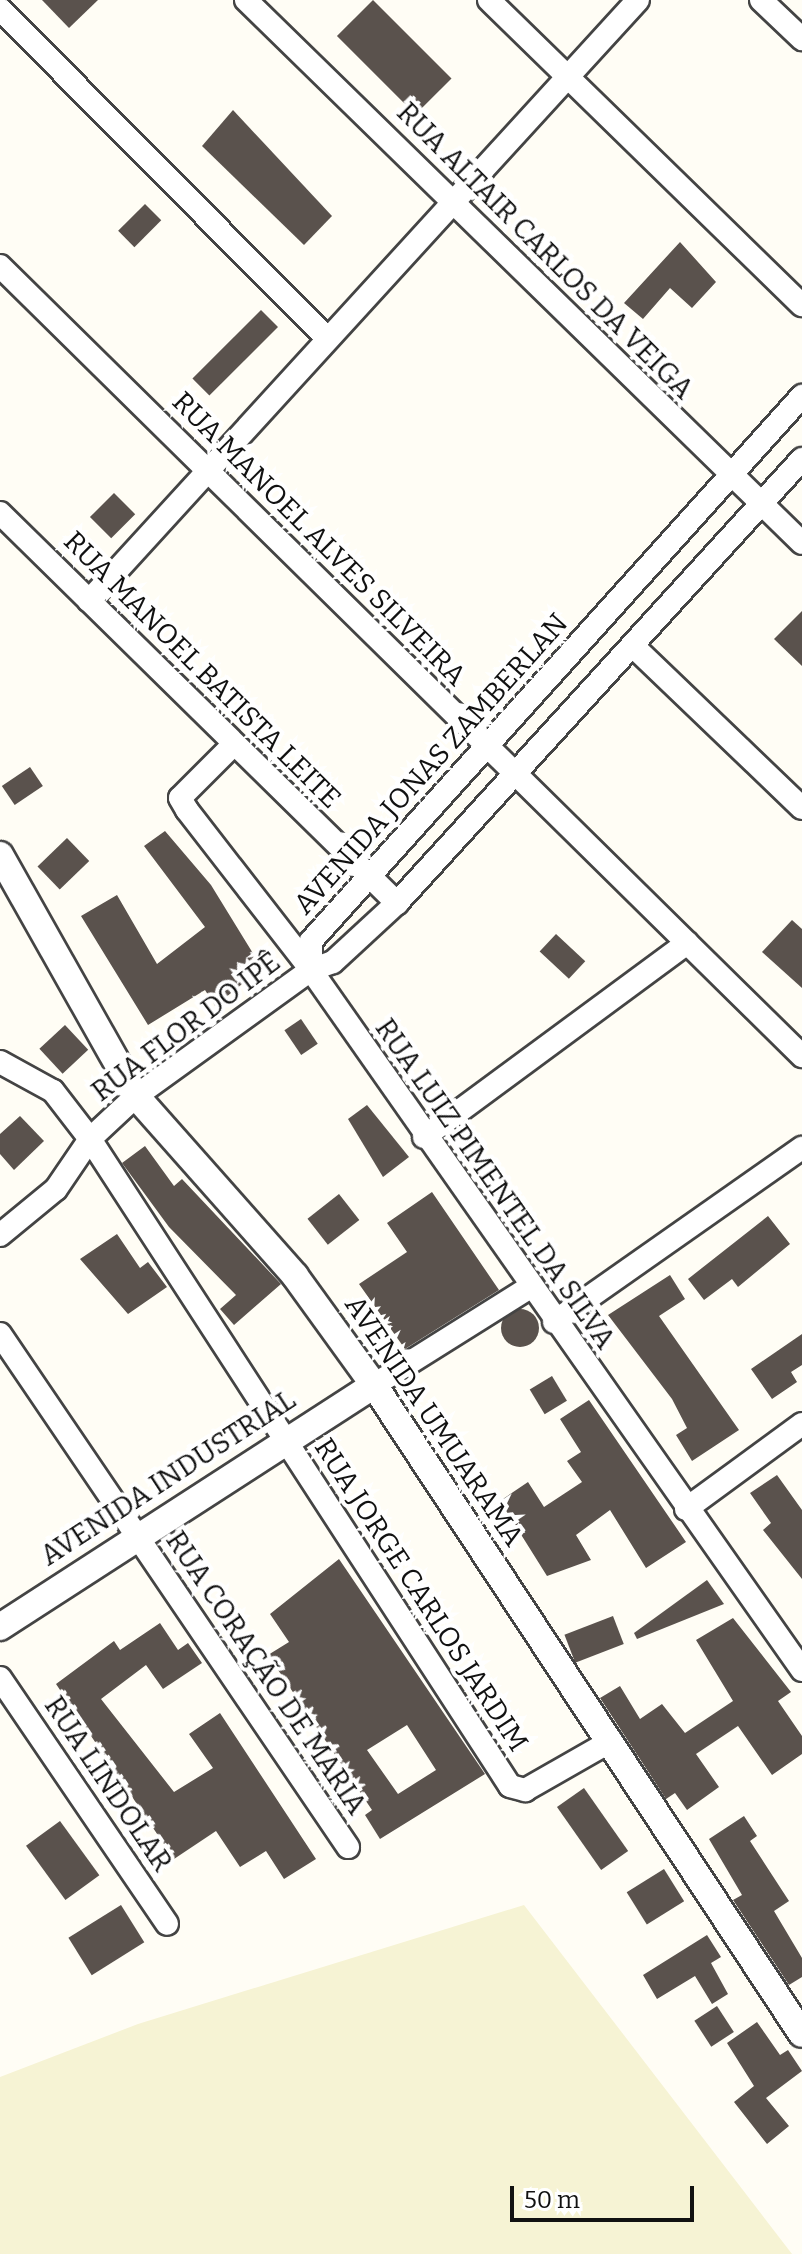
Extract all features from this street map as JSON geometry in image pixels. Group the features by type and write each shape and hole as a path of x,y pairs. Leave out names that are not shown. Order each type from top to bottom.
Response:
{"street":[{"name":"RUA ALTAIR CARLOS DA VEIGA","path":"246,0 802,543"},
{"path":"489,0 802,305"},
{"path":"89,601 566,74 638,0"},
{"path":"761,0 802,39"},
{"path":"0,9 327,338"},
{"name":"RUA MANOEL ALVES SILVEIRA","path":"0,266 802,1056"},
{"name":"AVENIDA JONAS ZAMBERLAN","path":"311,970 311,941 802,396"},
{"path":"311,970 333,962 397,903 802,459"},
{"name":"RUA MANOEL BATISTA LEITE","path":"0,513 397,903"},
{"path":"633,646 802,808"},
{"name":"RUA LUIZ PIMENTEL DA SILVA","path":"234,744 180,798 311,970 424,1137 802,1670"},
{"name":"AVENIDA UMUARAMA","path":"0,855 136,1096 295,1276 374,1385 802,2034"},
{"path":"424,1137 687,943"},
{"name":"RUA FLOR DO IPÊ","path":"0,1235 56,1189 90,1139 136,1096 311,970"},
{"name":"RUA JORGE CARLOS JARDIM","path":"0,1062 53,1091 90,1139 510,1786 525,1790 611,1741"},
{"path":"554,1322 802,1148"},
{"path":"374,1385 530,1287"},
{"name":"RUA CORAÇÃO DE MARIA","path":"0,1334 348,1847"},
{"name":"AVENIDA INDUSTRIAL","path":"0,1627 283,1438 374,1385"},
{"path":"686,1509 802,1424"},
{"name":"RUA LINDOLAR","path":"0,1678 167,1924"}],"shaded area":[{"path":"524,1905 792,2254 0,2254 0,2077 138,2024"}],"building":[{"path":"42,0 98,0 69,28"},
{"path":"373,0 451,78 415,115 337,36"},
{"path":"233,110 332,216 304,245 202,146"},
{"path":"145,204 161,220 134,247 118,231"},
{"path":"680,242 716,282 692,308 670,288 643,319 624,303"},
{"path":"261,310 278,327 209,396 192,379"},
{"path":"114,493 135,514 111,538 90,517"},
{"path":"802,611 802,666 774,639"},
{"path":"30,767 43,786 15,805 2,786"},
{"path":"165,831 211,885 262,968 215,1006 205,990 148,1025 81,916 117,895 157,964 205,927 144,846"},
{"path":"67,838 89,861 60,889 38,866"},
{"path":"792,920 802,929 802,988 762,952"},
{"path":"556,934 585,961 569,979 540,952"},
{"path":"301,1019 318,1044 301,1055 284,1030"},
{"path":"65,1025 88,1050 63,1074 39,1049"},
{"path":"367,1105 409,1157 383,1177 348,1119"},
{"path":"20,1116 44,1141 14,1170 0,1154 0,1134"},
{"path":"145,1146 174,1186 182,1179 281,1284 234,1325 220,1309 236,1295 169,1227 122,1163"},
{"path":"432,1192 499,1290 405,1349 359,1284 407,1252 387,1223"},
{"path":"339,1194 359,1220 328,1245 307,1219"},
{"path":"768,1216 790,1244 738,1287 732,1279 704,1300 688,1279"},
{"path":"117,1234 140,1268 148,1262 167,1287 128,1314 80,1259"},
{"path":"670,1275 685,1299 659,1316 739,1430 692,1461 676,1435 687,1428 672,1399 608,1315"},
{"path":"520,1309 534,1314 539,1328 534,1342 520,1347 506,1342 501,1328 506,1314"},
{"path":"802,1334 802,1365 791,1372 797,1382 772,1399 751,1369"},
{"path":"552,1376 567,1401 545,1414 530,1389"},
{"path":"589,1400 686,1542 646,1568 610,1510 576,1535 591,1560 547,1576 500,1501 528,1482 544,1507 582,1482 567,1461 581,1452 560,1419"},
{"path":"777,1475 802,1510 802,1579 763,1530 771,1523 750,1493"},
{"path":"339,1559 485,1774 380,1839 365,1815 372,1810 268,1655 289,1642 270,1614","holes":["407,1725 436,1770 398,1794 367,1750"]},
{"path":"707,1580 724,1604 637,1639 634,1633"},
{"path":"613,1616 624,1644 575,1663 564,1635"},
{"path":"733,1618 791,1692 778,1701 802,1736 802,1754 772,1775 738,1726 696,1754 719,1787 687,1810 675,1793 666,1799 600,1698 620,1686 640,1719 662,1704 685,1733 733,1701 696,1640"},
{"path":"160,1623 178,1650 188,1643 202,1663 163,1689 146,1665 101,1699 174,1792 213,1768 189,1734 220,1713 316,1859 284,1879 266,1851 240,1867 216,1831 174,1859 56,1684 114,1641 120,1650"},
{"path":"584,1788 628,1851 601,1870 557,1807"},
{"path":"744,1816 757,1836 750,1841 789,1901 774,1911 802,1958 802,1977 789,1985 733,1900 742,1895 709,1839"},
{"path":"60,1821 99,1875 65,1900 26,1846"},
{"path":"664,1869 684,1901 647,1925 627,1892"},
{"path":"121,1905 144,1942 92,1975 68,1938"},
{"path":"707,1935 721,1957 711,1963 728,1994 712,2004 695,1976 657,1999 643,1975"},
{"path":"717,2006 734,2032 711,2047 694,2021"},
{"path":"757,2022 780,2055 788,2050 802,2071 766,2098 789,2126 767,2144 734,2102 754,2086 727,2043"}]}
